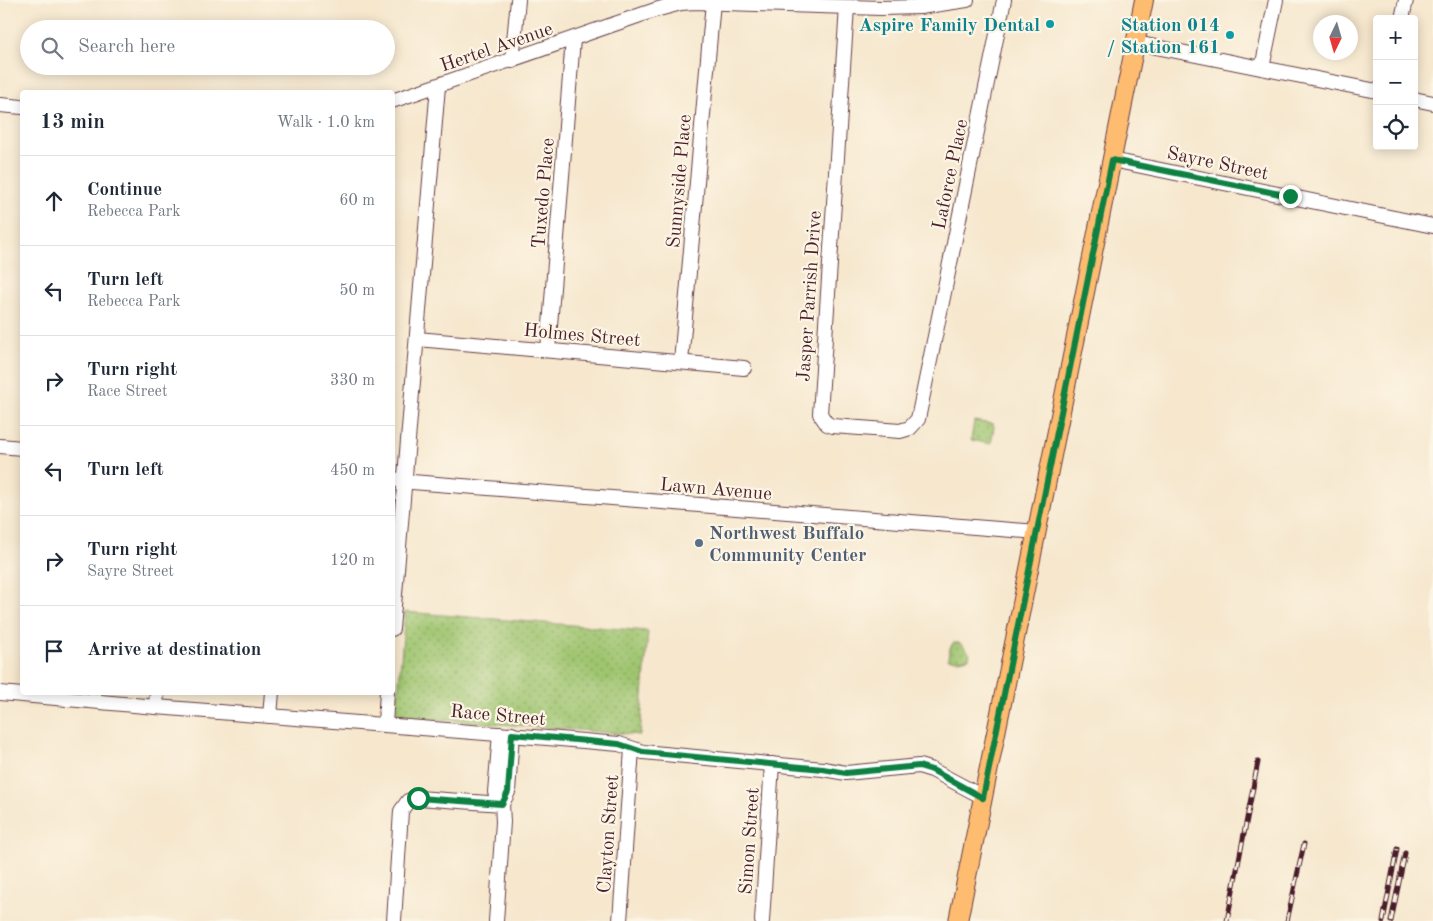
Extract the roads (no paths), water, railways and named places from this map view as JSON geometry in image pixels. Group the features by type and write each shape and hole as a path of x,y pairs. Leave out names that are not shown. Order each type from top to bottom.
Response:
{"main road":[{"path":"958,921 1144,0"}],"street":[{"path":"512,61 518,0"},
{"name":"Hertel Avenue","path":"395,100 573,39 656,5 737,2 847,7 920,7 967,0"},
{"name":"Laforce Place","path":"931,356 1004,0"},
{"path":"1262,68 1276,0"},
{"path":"1403,15 1406,0"},
{"name":"Sunnyside Place","path":"681,362 713,2"},
{"name":"Jasper Parrish Drive","path":"847,7 819,409 822,419 827,424 833,426 900,431 910,428 918,419 931,356"},
{"name":"Tuxedo Place","path":"548,350 573,39"},
{"path":"1136,43 1373,90"},
{"path":"395,565 399,480 417,339 438,86"},
{"path":"1418,100 1433,103"},
{"path":"0,105 20,107"},
{"name":"Sayre Street","path":"1112,160 1433,226"},
{"name":"Holmes Street","path":"417,339 744,368"},
{"path":"0,446 20,448"},
{"name":"Lawn Avenue","path":"399,480 1037,532"},
{"name":"Race Street","path":"0,693 20,694"},
{"name":"Race Street","path":"40,695 156,707 619,744 632,749 846,773 919,766 932,770 983,798"},
{"path":"156,707 157,695"},
{"path":"270,716 272,695"},
{"path":"385,724 387,695"},
{"path":"496,921 503,822 502,804 495,792 506,734"},
{"name":"Clayton Street","path":"620,921 632,749"},
{"name":"Simon Street","path":"762,921 772,764"},
{"path":"394,921 401,811 404,805 408,801 418,798 502,804"}],"railway":[{"path":"1227,921 1258,762"},
{"path":"1287,921 1304,844"},
{"path":"1383,921 1397,849"},
{"path":"1391,921 1405,853"}],"place":[{"name":"Aspire Family Dental","path":"1050,24"},
{"name":"Station 014 / Station 161","path":"1230,35"},
{"name":"Northwest Buffalo Community Center","path":"699,543"}]}
